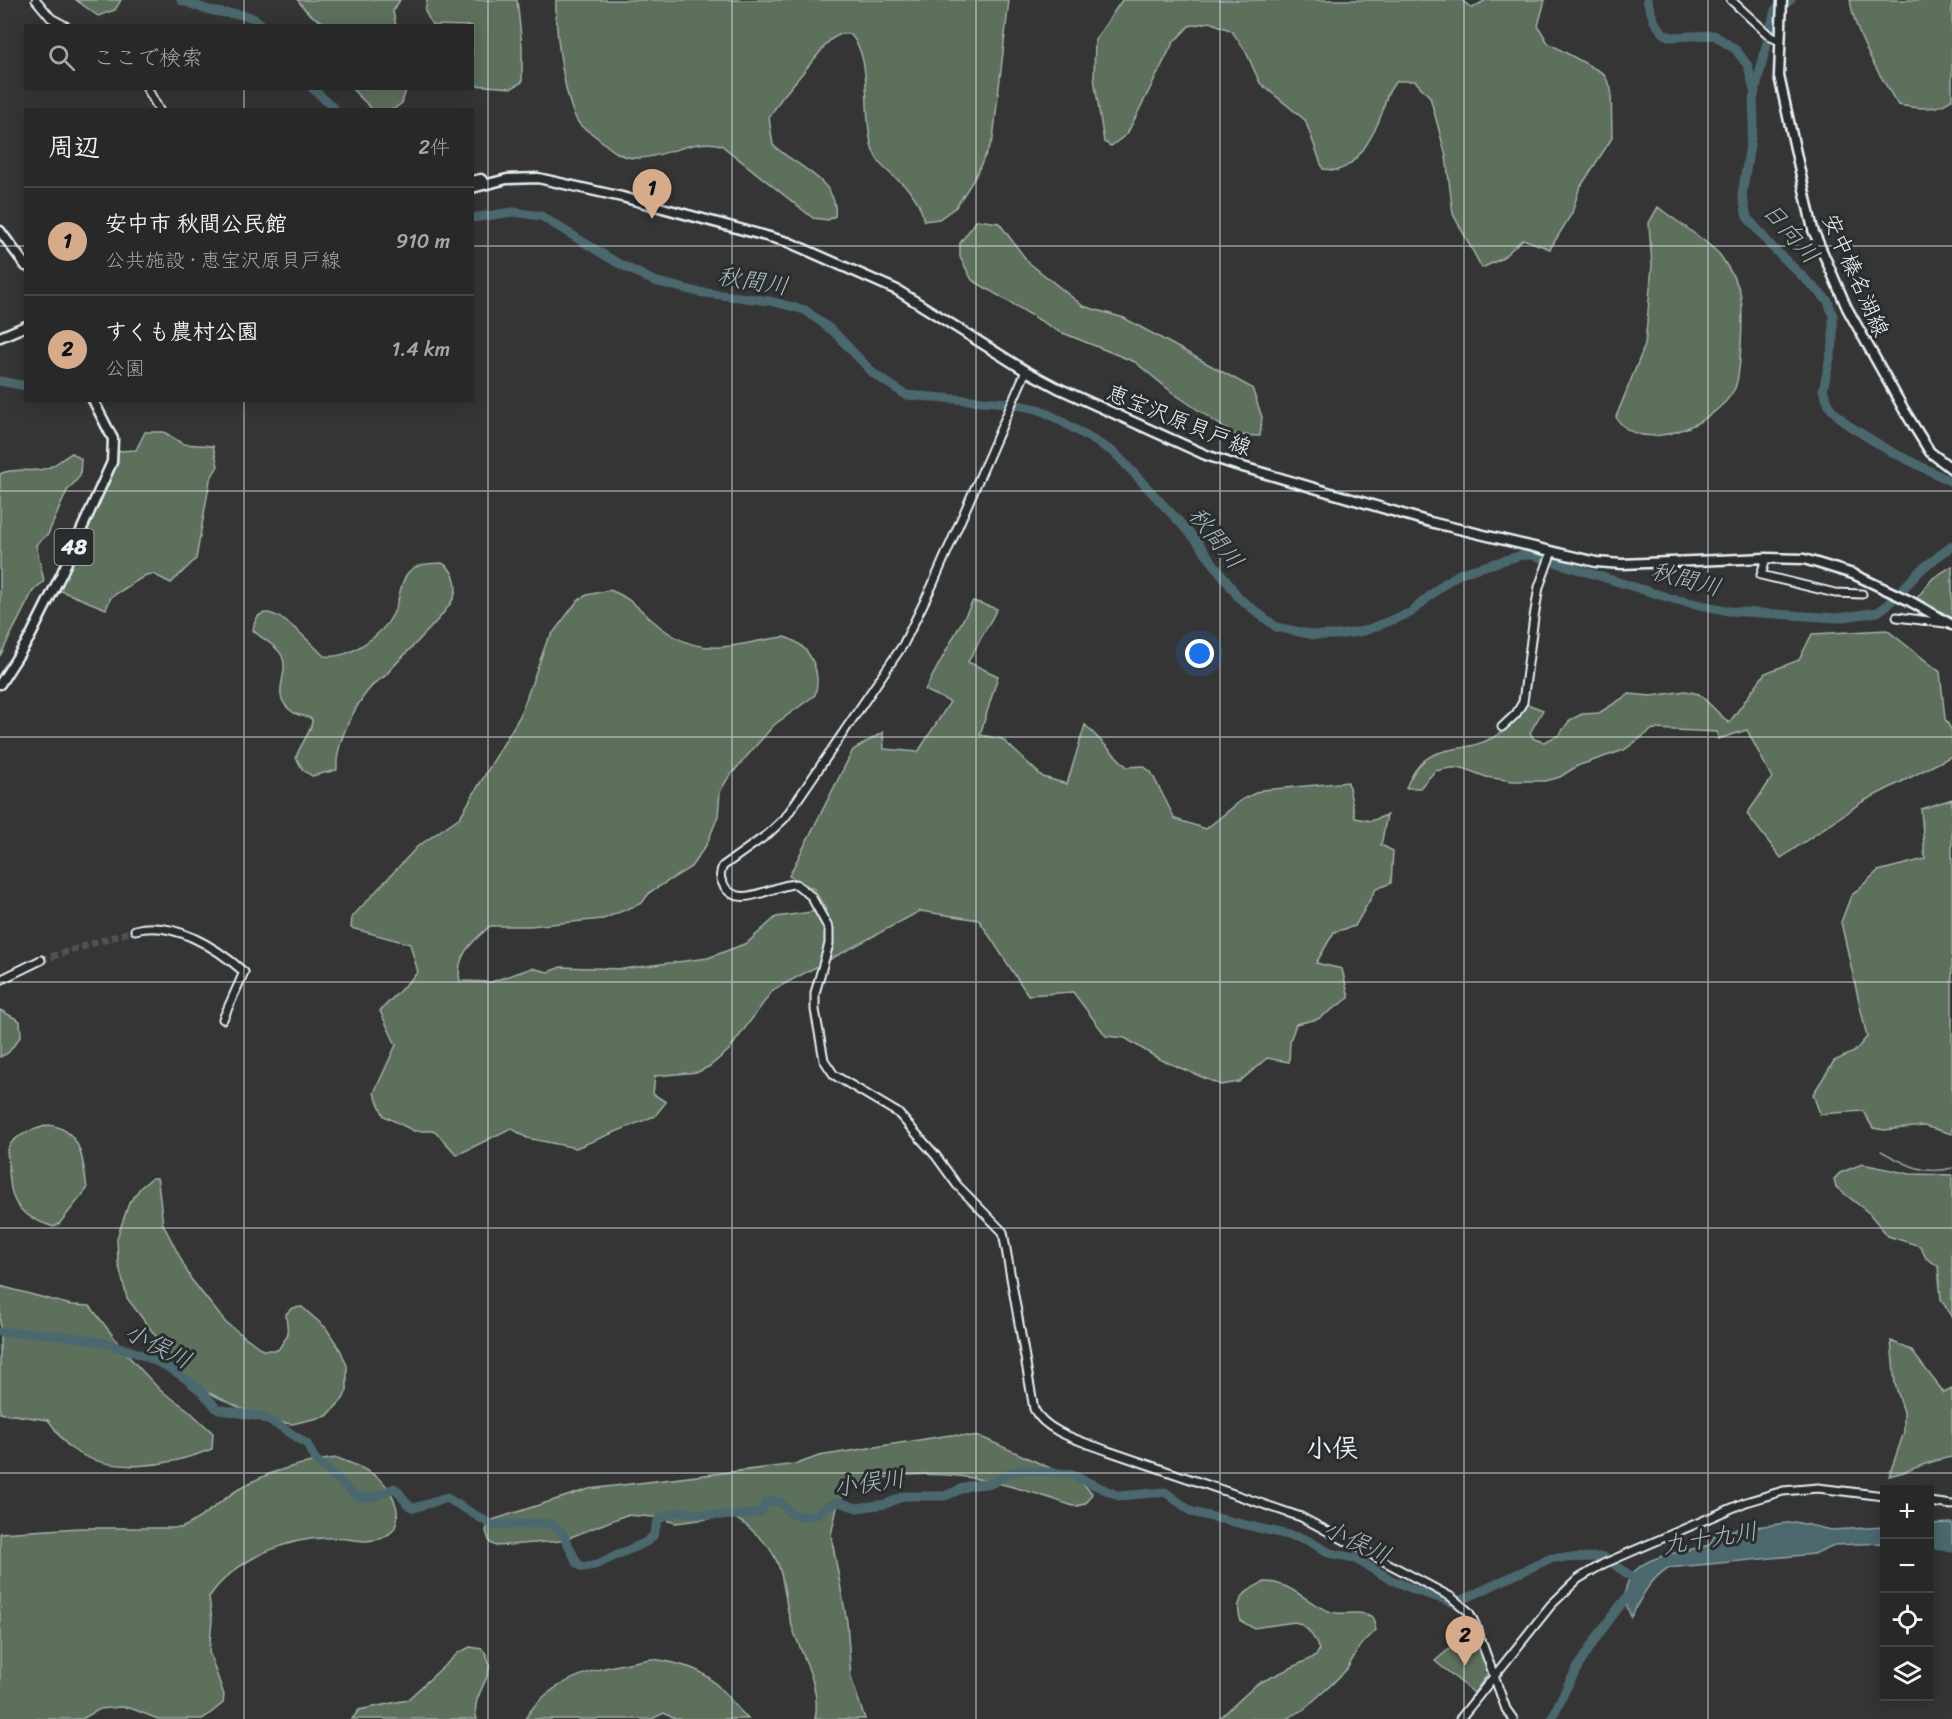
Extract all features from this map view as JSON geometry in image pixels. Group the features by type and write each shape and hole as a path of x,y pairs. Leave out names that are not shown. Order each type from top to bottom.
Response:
{"main road":[{"name":"安中榛名湖線","path":"1782,4 1779,76 1785,112 1811,221 1820,248 1847,308 1917,432 1930,452 1952,469"},
{"name":"恵宝沢原貝戸線","path":"474,187 507,179 538,178 622,197 788,242 897,290 1026,371 1206,455 1430,522 1596,562 1622,564 1766,558 1816,561 1877,585 1951,625"},
{"name":"恵宝沢原貝戸線","path":"474,181 481,179 486,184"},
{"path":"0,231 24,263"},
{"path":"0,337 24,327"},
{"name":"48","path":"0,684 30,637 63,573 112,462 113,439 93,402"}],"street":[{"path":"36,0 51,18 62,24"},
{"path":"1731,0 1768,35 1780,41"},
{"path":"148,90 158,108"},
{"path":"1026,371 932,586 903,645 785,818 768,834 723,866 720,874 722,881 732,894 743,897 780,885 796,884 807,892 824,917 829,929 829,944 815,1003 826,1065 834,1075 898,1113 936,1156 957,1185 1003,1232 1034,1409 1041,1419 1080,1441 1108,1452 1301,1517 1451,1597 1467,1610 1475,1624 1506,1709 1513,1719"},
{"path":"1502,727 1516,714 1523,702 1533,617 1551,553"},
{"path":"1766,558 1761,575 1835,593 1862,594"},
{"path":"1897,617 1951,625"},
{"path":"135,930 165,927 179,931 232,962 244,972 223,1019"},
{"path":"0,980 40,960"},
{"path":"1460,1719 1563,1592 1603,1564 1746,1502 1783,1491 1818,1488 1880,1496"},
{"path":"1934,1503 1952,1505"}],"green space":[{"path":"76,0 121,0 115,10 98,16"},
{"path":"298,0 400,0 393,11 396,24 329,24 317,19"},
{"path":"427,0 517,0 522,46 522,82 512,88 474,85 474,24 432,24 425,11"},
{"path":"556,0 1009,0 993,139 974,179 956,207 939,219 924,221 920,207 913,196 883,167 872,147 862,57 850,34 840,34 830,40 781,99 769,118 773,145 823,183 835,203 835,216 828,220 813,218 721,145 711,143 691,145 650,157 634,158 614,151 581,126 575,116 565,85 557,28"},
{"path":"1122,0 1461,0 1472,8 1486,0 1545,0 1538,26 1548,43 1603,73 1611,88 1612,138 1579,189 1572,213 1550,249 1523,239 1501,259 1482,268 1453,214 1446,156 1430,97 1415,81 1397,81 1393,85 1370,138 1352,162 1337,170 1323,169 1305,120 1260,83 1246,52 1232,31 1210,22 1189,26 1173,43 1127,134 1111,146 1104,142 1094,78 1095,40"},
{"path":"1850,0 1952,0 1952,99 1933,107 1898,105 1857,28"},
{"path":"353,90 406,90 402,103 395,108 371,108"},
{"path":"1658,207 1715,249 1731,273 1739,288 1741,300 1740,355 1735,388 1726,401 1713,413 1678,431 1660,435 1642,435 1627,429 1616,417 1645,345 1652,266 1649,223"},
{"path":"977,220 999,223 1028,262 1083,306 1124,318 1252,388 1262,417 1260,436 1235,435 1173,393 1135,362 1058,331 972,280 960,257 960,243"},
{"path":"145,432 164,432 183,444 213,446 218,466 210,480 196,559 171,583 153,574 146,575 111,597 106,609 59,590 118,451 136,450"},
{"path":"72,453 81,459 80,476 67,491 48,534 36,545 44,581 33,591 0,656 0,474 46,469"},
{"path":"442,563 452,572 455,580 456,589 451,602 434,624 367,692 345,731 340,745 337,770 312,776 303,770 296,758 312,724 312,719 294,713 282,699 284,663 282,656 253,630 257,617 265,613 286,621 324,656 344,654 373,638 388,622 395,609 404,578 410,570 423,565"},
{"path":"1952,566 1952,618 1917,598 1933,578"},
{"path":"610,590 630,601 674,636 704,647 734,646 784,637 793,641 807,652 812,660 817,677 815,695 774,725 728,778 720,792 718,816 707,844 691,867 650,892 642,903 603,919 530,926 490,926 466,950 460,964 460,981 491,982 532,968 548,972 561,967 623,969 708,958 747,943 776,917 826,910 814,889 789,876 853,750 883,732 884,749 918,752 950,702 925,690 973,601 997,609 968,662 998,676 980,735 1002,739 1043,777 1067,784 1085,725 1127,767 1143,766 1151,772 1175,819 1206,829 1243,799 1262,790 1348,782 1355,818 1371,821 1387,815 1381,845 1393,851 1391,883 1376,889 1355,926 1334,932 1316,963 1342,969 1349,998 1318,1019 1296,1024 1290,1041 1289,1062 1267,1058 1239,1082 1221,1085 1159,1059 1125,1038 1106,1036 1073,992 1028,995 979,920 920,911 773,990 729,1050 710,1066 698,1072 655,1076 653,1094 666,1102 655,1116 576,1148 527,1138 511,1128 457,1155 435,1131 414,1131 384,1116 374,1093 396,1045 380,1011 418,972 410,944 351,928 352,917 417,847 460,817 520,716 547,641 578,600 587,595"},
{"path":"1887,630 1940,672 1945,719 1952,731 1952,756 1862,802 1781,858 1747,814 1772,778 1747,730 1718,739 1717,732 1653,729 1624,750 1577,766 1560,777 1546,781 1513,781 1486,777 1463,768 1450,768 1435,771 1420,788 1406,788 1423,761 1444,751 1467,747 1494,737 1513,723 1527,704 1543,710 1530,733 1534,739 1544,742 1559,735 1570,720 1582,714 1599,713 1629,694 1652,696 1685,691 1699,694 1729,723 1765,673 1799,660 1812,634"},
{"path":"1952,799 1952,1134 1924,1126 1884,1130 1873,1128 1863,1111 1820,1114 1813,1094 1834,1061 1854,1052 1867,1037 1841,922 1851,896 1878,871 1925,859 1921,809"},
{"path":"0,1010 20,1021 21,1036 8,1053 0,1057"},
{"path":"49,1125 69,1133 75,1140 82,1158 87,1189 59,1224 54,1227 27,1215 14,1199 7,1150 19,1137"},
{"path":"1862,1164 1910,1174 1952,1175 1952,1318 1941,1299 1938,1266 1926,1258 1920,1246 1888,1236 1869,1213 1836,1187 1834,1179 1840,1173"},
{"path":"152,1178 157,1178 163,1224 191,1279 226,1323 263,1350 278,1350 288,1335 286,1314 292,1308 302,1307 326,1328 341,1351 347,1366 347,1390 343,1399 327,1416 292,1424 265,1420 203,1390 182,1371 127,1298 118,1262 117,1238 129,1203 141,1187"},
{"path":"0,1286 71,1305 90,1306 130,1358 160,1390 187,1409 213,1433 212,1449 160,1464 141,1466 104,1463 72,1449 48,1420 0,1413"},
{"path":"1891,1341 1911,1350 1944,1393 1952,1389 1952,1457 1889,1476 1904,1432 1904,1412 1895,1384"},
{"path":"950,1435 981,1437 1081,1482 1092,1493 1085,1503 1073,1506 990,1481 935,1474 878,1479 849,1486 838,1503 831,1535 847,1622 851,1678 865,1719 815,1719 816,1695 810,1671 788,1613 779,1566 767,1545 738,1519 730,1516 676,1523 654,1517 626,1515 561,1541 496,1546 490,1543 486,1531 489,1521 589,1489 797,1464 819,1456"},
{"path":"337,1458 364,1469 384,1483 396,1507 396,1523 393,1531 374,1540 319,1538 283,1545 249,1561 220,1583 209,1597 212,1620 209,1652 224,1695 223,1703 207,1716 202,1719 158,1719 130,1708 120,1707 100,1709 82,1719 0,1719 0,1533 80,1528 181,1528 197,1520 239,1489 262,1477 299,1465"},
{"path":"1265,1582 1283,1585 1331,1612 1357,1613 1373,1617 1376,1630 1360,1646 1347,1669 1303,1710 1286,1719 1219,1719 1257,1684 1316,1656 1319,1650 1310,1633 1295,1622 1253,1628 1241,1621 1239,1607 1243,1596 1252,1588"},
{"path":"1472,1630 1489,1672 1474,1693 1435,1661"},
{"path":"470,1647 482,1649 488,1658 489,1666 488,1675 477,1700 477,1719 352,1719 359,1710 407,1700 458,1653"},
{"path":"652,1659 687,1666 708,1677 748,1719 675,1719 664,1713 652,1719 525,1719 549,1692 564,1683 598,1669"}],"water":[{"path":"1795,1522 1831,1530 1880,1527 1880,1543 1834,1545 1814,1554 1668,1568 1651,1584 1631,1617 1625,1597 1628,1581 1635,1571 1645,1563 1657,1558 1710,1545 1716,1532"},
{"path":"1952,1523 1952,1546 1934,1546 1934,1524"}],"waterway":[{"path":"181,0 213,11 246,16 261,24"},
{"name":"日向川","path":"1647,0 1654,21 1664,34 1671,37 1714,35 1736,50 1748,66 1754,90"},
{"name":"日向川","path":"1791,0 1775,10 1753,100 1754,120 1742,195 1747,217 1772,247 1828,301 1833,316 1833,344 1823,390 1831,409 1848,425 1888,450 1952,482"},
{"path":"314,90 334,108"},
{"name":"秋間川","path":"474,218 513,212 541,216 616,262 654,281 698,292 770,301 805,310 834,332 874,374 906,395 1007,403 1038,409 1056,418 1115,453 1197,541 1239,598 1276,627 1314,635 1337,635 1364,631 1410,613 1445,583 1461,573 1522,555 1532,555 1673,599 1729,611 1837,618 1878,612 1923,568 1952,546"},
{"name":"秋間川","path":"0,381 24,386"},
{"path":"1881,1151 1924,1170 1952,1168"},
{"name":"小俣川","path":"0,1332 58,1335 89,1340 147,1357 173,1370 197,1388 217,1409 261,1417 280,1426 307,1444 315,1459 357,1497 374,1497 394,1488 414,1508 447,1498 492,1525 549,1523 562,1532 577,1563 582,1567 595,1565 646,1542 653,1536 658,1520 673,1513 749,1514 761,1512 766,1502 774,1501 781,1503 791,1514 816,1515 827,1506 839,1502 857,1508 886,1504 904,1496 945,1496 968,1486 993,1483 1009,1473 1023,1470 1070,1474 1119,1496 1165,1492 1192,1512 1305,1539 1330,1553 1354,1558 1390,1579 1415,1590 1452,1602 1464,1599 1551,1558 1604,1557 1639,1582"},
{"name":"九十九川","path":"1934,1545 1952,1548"},
{"name":"九十九川","path":"1552,1719 1568,1684 1587,1652 1633,1590"}],"tunnel":[{"path":"41,960 135,930"}],"place":[{"name":"安中市 秋間公民館","path":"652,219"},
{"name":"すくも農村公園","path":"1465,1666"}],"district":[{"name":"小俣","path":"1332,1448"}]}
